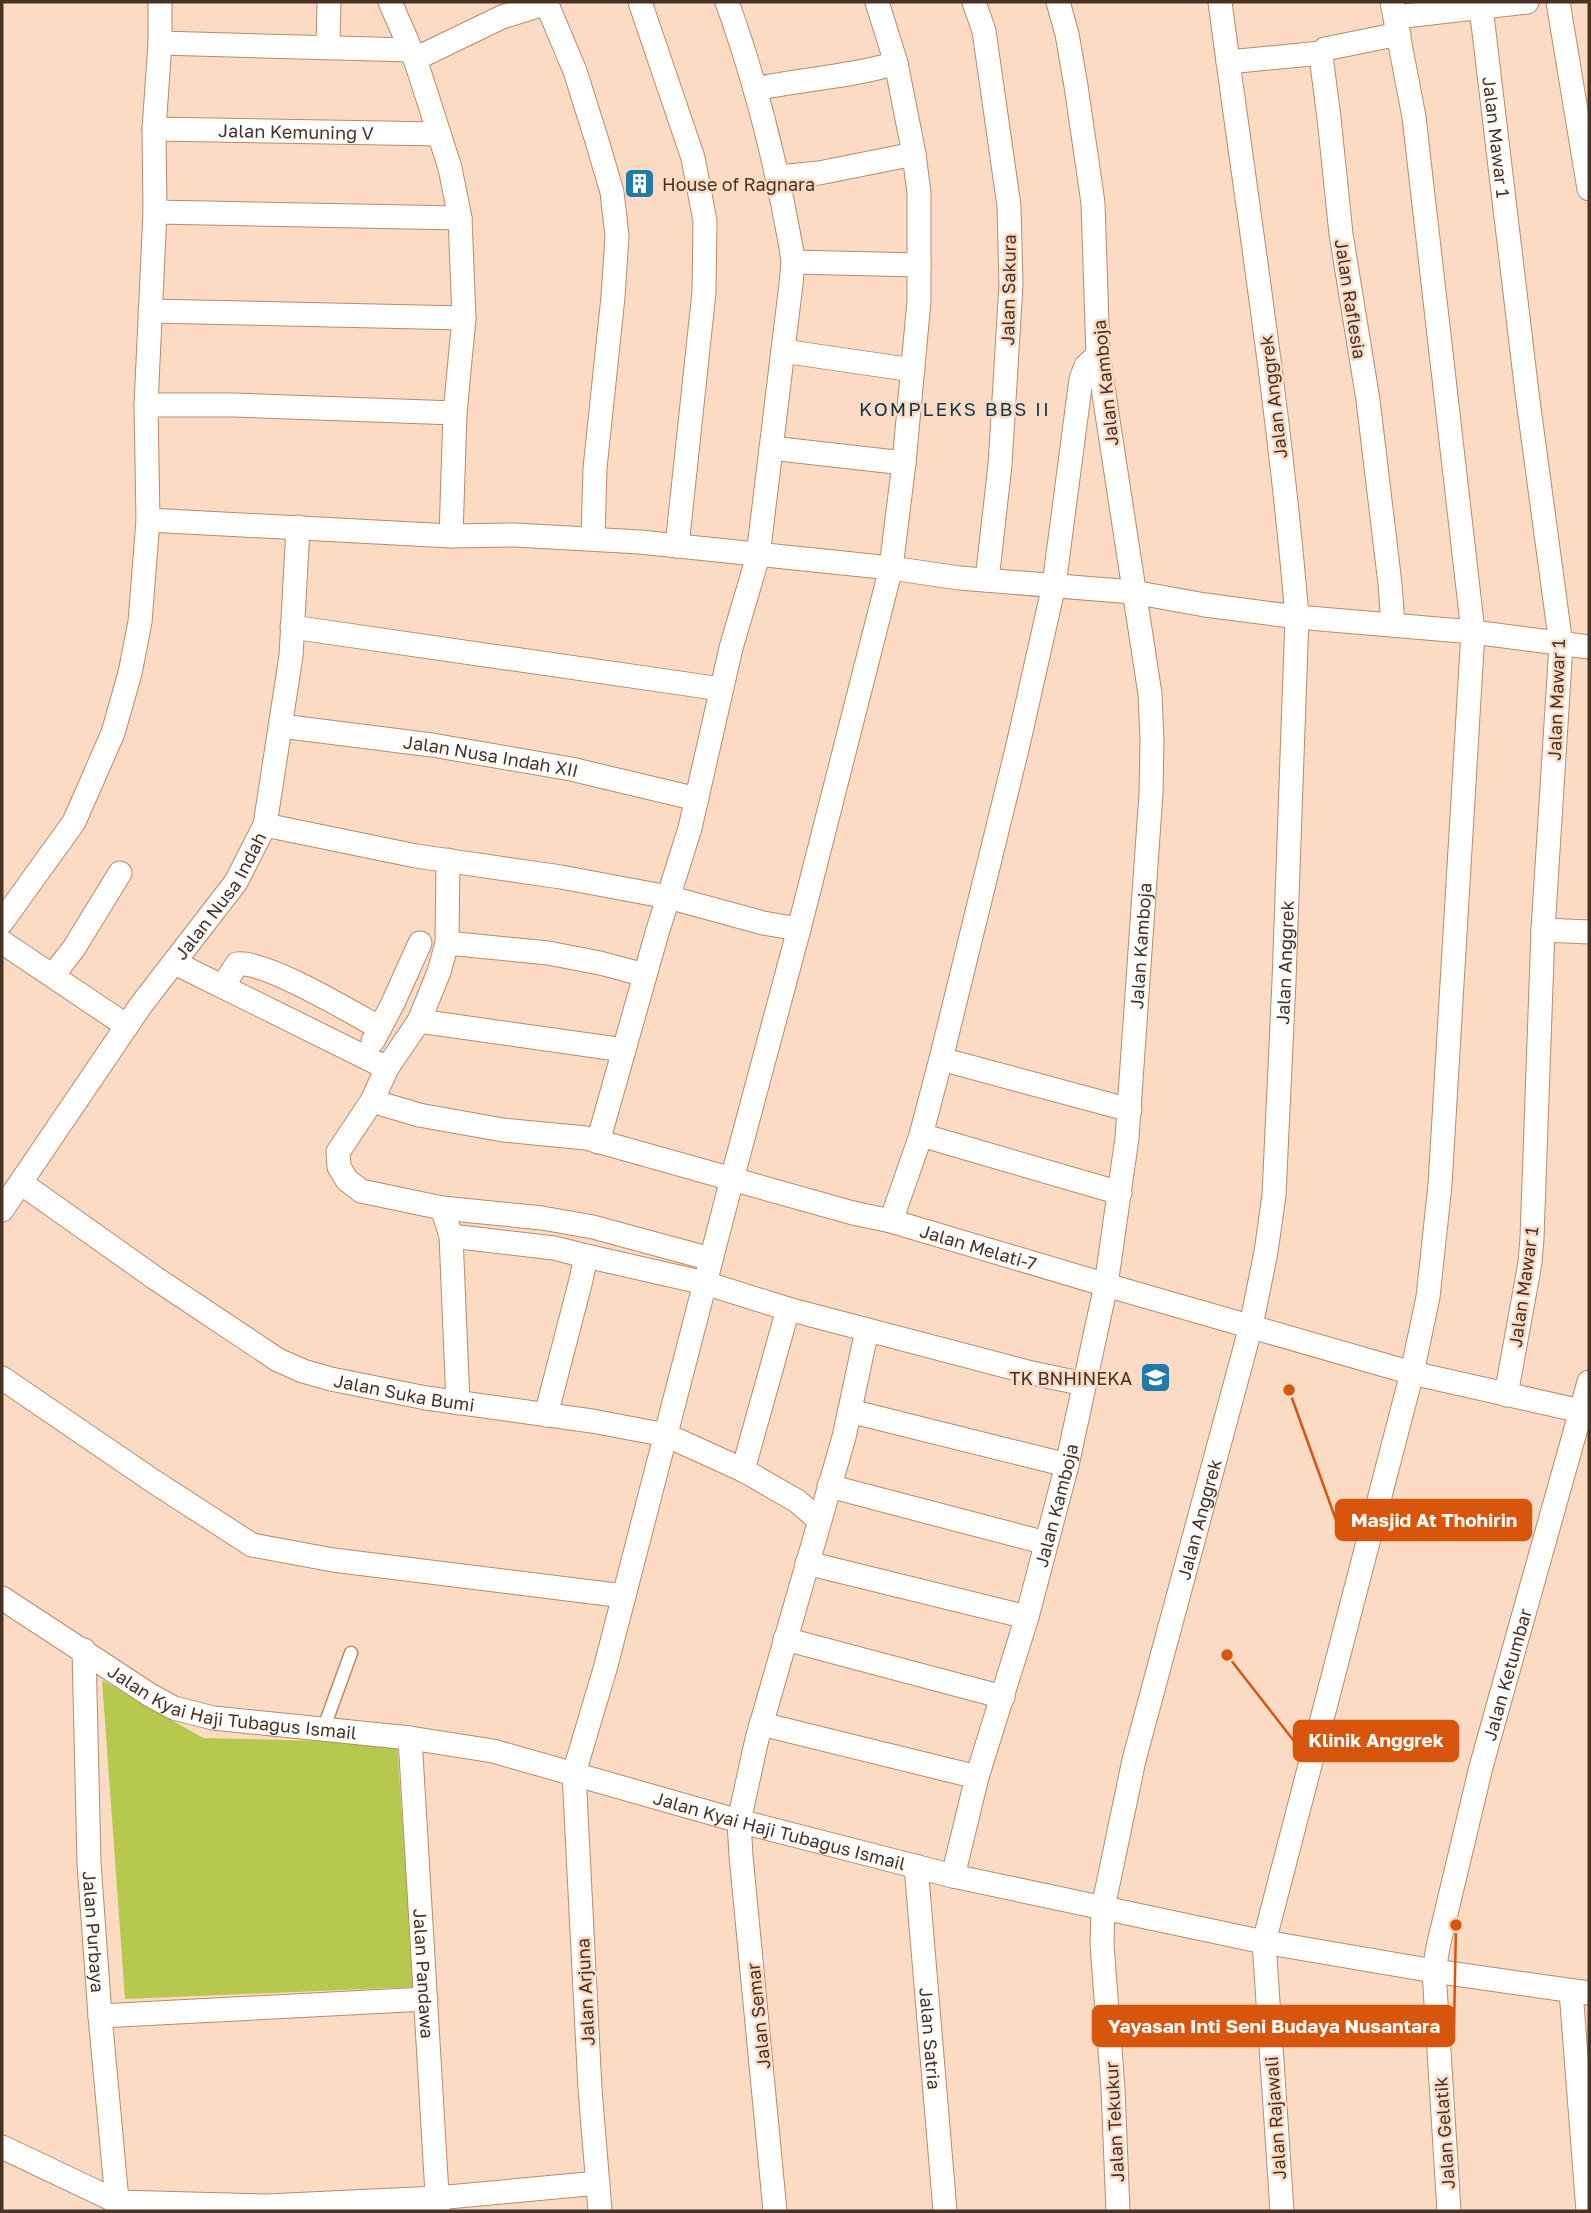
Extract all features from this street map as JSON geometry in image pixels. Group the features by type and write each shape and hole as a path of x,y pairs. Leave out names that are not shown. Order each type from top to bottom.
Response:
{"street":[{"path":"2,922 74,822 113,733 130,673 140,622 148,520 146,405 155,212 154,129 160,2"},
{"path":"328,2 328,47"},
{"path":"390,2 412,54 439,134 450,168 460,218 464,318 455,413 451,536"},
{"path":"160,43 328,47 412,54 502,17 547,2 575,71 597,141 612,192 617,236 595,468 593,538"},
{"path":"640,2 693,158 705,221 704,292 677,545"},
{"name":"Jalan Arjuna","path":"600,2211 590,2089 574,1773 624,1596 891,568 919,301 919,193 896,63 877,2"},
{"name":"Jalan Sakura","path":"974,2 984,31 1009,206 1011,285 1000,466 986,580"},
{"name":"Jalan Kamboja","path":"953,1876 977,1777 1027,1617 1068,1465 1106,1285 1129,1111 1150,806 1150,694 1098,355 1093,203 1067,34 1058,2"},
{"name":"Jalan Anggrek","path":"1103,1908 1134,1760 1251,1326 1274,1195 1297,617 1291,544 1256,253 1220,2"},
{"path":"1228,61 1321,53 1396,18 1527,2"},
{"path":"1558,2 1589,189"},
{"path":"598,1142 690,828 731,648 758,556 783,351 793,262 778,177 732,3"},
{"name":"Jalan Mawar 1","path":"1480,7 1561,645 1543,930 1532,1238 1530,1263 1506,1395"},
{"name":"Jalan Rajawali","path":"1282,2211 1264,1941 1412,1373 1428,1297 1440,1185 1472,632 1414,117 1396,18"},
{"name":"Jalan Raflesia","path":"1321,53 1341,234 1368,400 1390,584 1392,625"},
{"path":"755,89 833,77 896,63"},
{"name":"Jalan Kemuning V","path":"154,129 439,134"},
{"path":"778,177 819,173 914,154"},
{"path":"155,212 460,218"},
{"path":"793,262 919,265"},
{"path":"150,311 464,318"},
{"path":"783,351 913,370"},
{"path":"891,1221 921,1135 1018,744 1054,584 1081,379 1086,366 1098,355"},
{"path":"146,405 235,405 455,413"},
{"path":"771,448 904,463"},
{"path":"148,520 451,536 514,534 677,545 986,580 1133,592 1297,617 1472,632 1589,647"},
{"name":"Jalan Nusa Indah","path":"2,1210 141,1005 236,882 265,825 291,656 298,527"},
{"path":"292,627 721,689"},
{"name":"Jalan Nusa Indah XII","path":"281,726 432,745 570,769 696,799"},
{"path":"265,825 416,856 561,877 668,897 763,923 799,929"},
{"path":"448,860 447,943 439,972 419,1021 387,1068 372,1101 338,1152 339,1167 347,1180 361,1191 442,1208 542,1218 593,1227 711,1259"},
{"path":"53,975 74,948 120,873"},
{"path":"1543,930 1589,932"},
{"path":"2,942 127,1026"},
{"path":"364,1057 420,943"},
{"path":"447,943 548,953 645,975"},
{"path":"223,986 237,964 246,962 295,982 380,1028"},
{"path":"175,963 387,1068"},
{"path":"419,1021 624,1050"},
{"path":"941,1059 1129,1111"},
{"name":"Jalan Melati-7","path":"372,1101 419,1115 503,1129 586,1138 853,1213 891,1221 1412,1373 1581,1410"},
{"path":"921,1135 1120,1193"},
{"name":"Jalan Suka Bumi","path":"21,1184 278,1360 303,1371 331,1380 458,1403 666,1435 743,1470 796,1501 819,1520"},
{"path":"442,1208 451,1236 458,1403"},
{"path":"451,1236 574,1251 705,1283 867,1330 1084,1384"},
{"path":"546,1415 586,1256"},
{"path":"743,1470 788,1309"},
{"name":"Jalan Semar","path":"775,2211 739,1821 761,1724 850,1411 867,1330"},
{"path":"2,1378 252,1545 333,1560 624,1596"},
{"name":"Jalan Ketumbar","path":"1434,1971 1480,1767 1589,1381"},
{"path":"850,1411 1068,1465"},
{"path":"829,1486 1046,1542"},
{"path":"807,1563 1027,1617"},
{"name":"Jalan Kyai Haji Tubagus Ismail","path":"2,1598 150,1695 174,1708 213,1718 410,1738 493,1751 739,1821 953,1876 1264,1941 1434,1971 1580,1992"},
{"path":"785,1639 1003,1697"},
{"name":"Jalan Purbaya","path":"84,1650 89,1863 118,2207"},
{"path":"761,1724 977,1777"},
{"name":"Jalan Pandawa","path":"410,1738 438,2204"},
{"name":"Jalan Satria","path":"916,1866 945,2211"},
{"name":"Jalan Tekukur","path":"1103,1908 1102,1945 1113,2089 1118,2211"},
{"name":"Jalan Gelatik","path":"1434,1971 1449,2211"},
{"path":"1580,1992 1588,2211"},
{"path":"100,2016 426,1999"},
{"path":"2,2147 118,2207 266,2208 438,2204 598,2183"}],"lane":[{"path":"323,1730 351,1653"}],"green space":[{"path":"102,1680 203,1738 397,1743 414,1987 125,1999"}],"place":[{"name":"House of Ragnara","path":"639,184"},
{"name":"TK BNHINEKA","path":"1155,1378"},
{"name":"Masjid At Thohirin","path":"1289,1390"},
{"name":"Klinik Anggrek","path":"1227,1655"},
{"name":"Yayasan Inti Seni Budaya Nusantara","path":"1456,1925"}],"district":[{"name":"KOMPLEKS BBS II","path":"955,408"}]}
